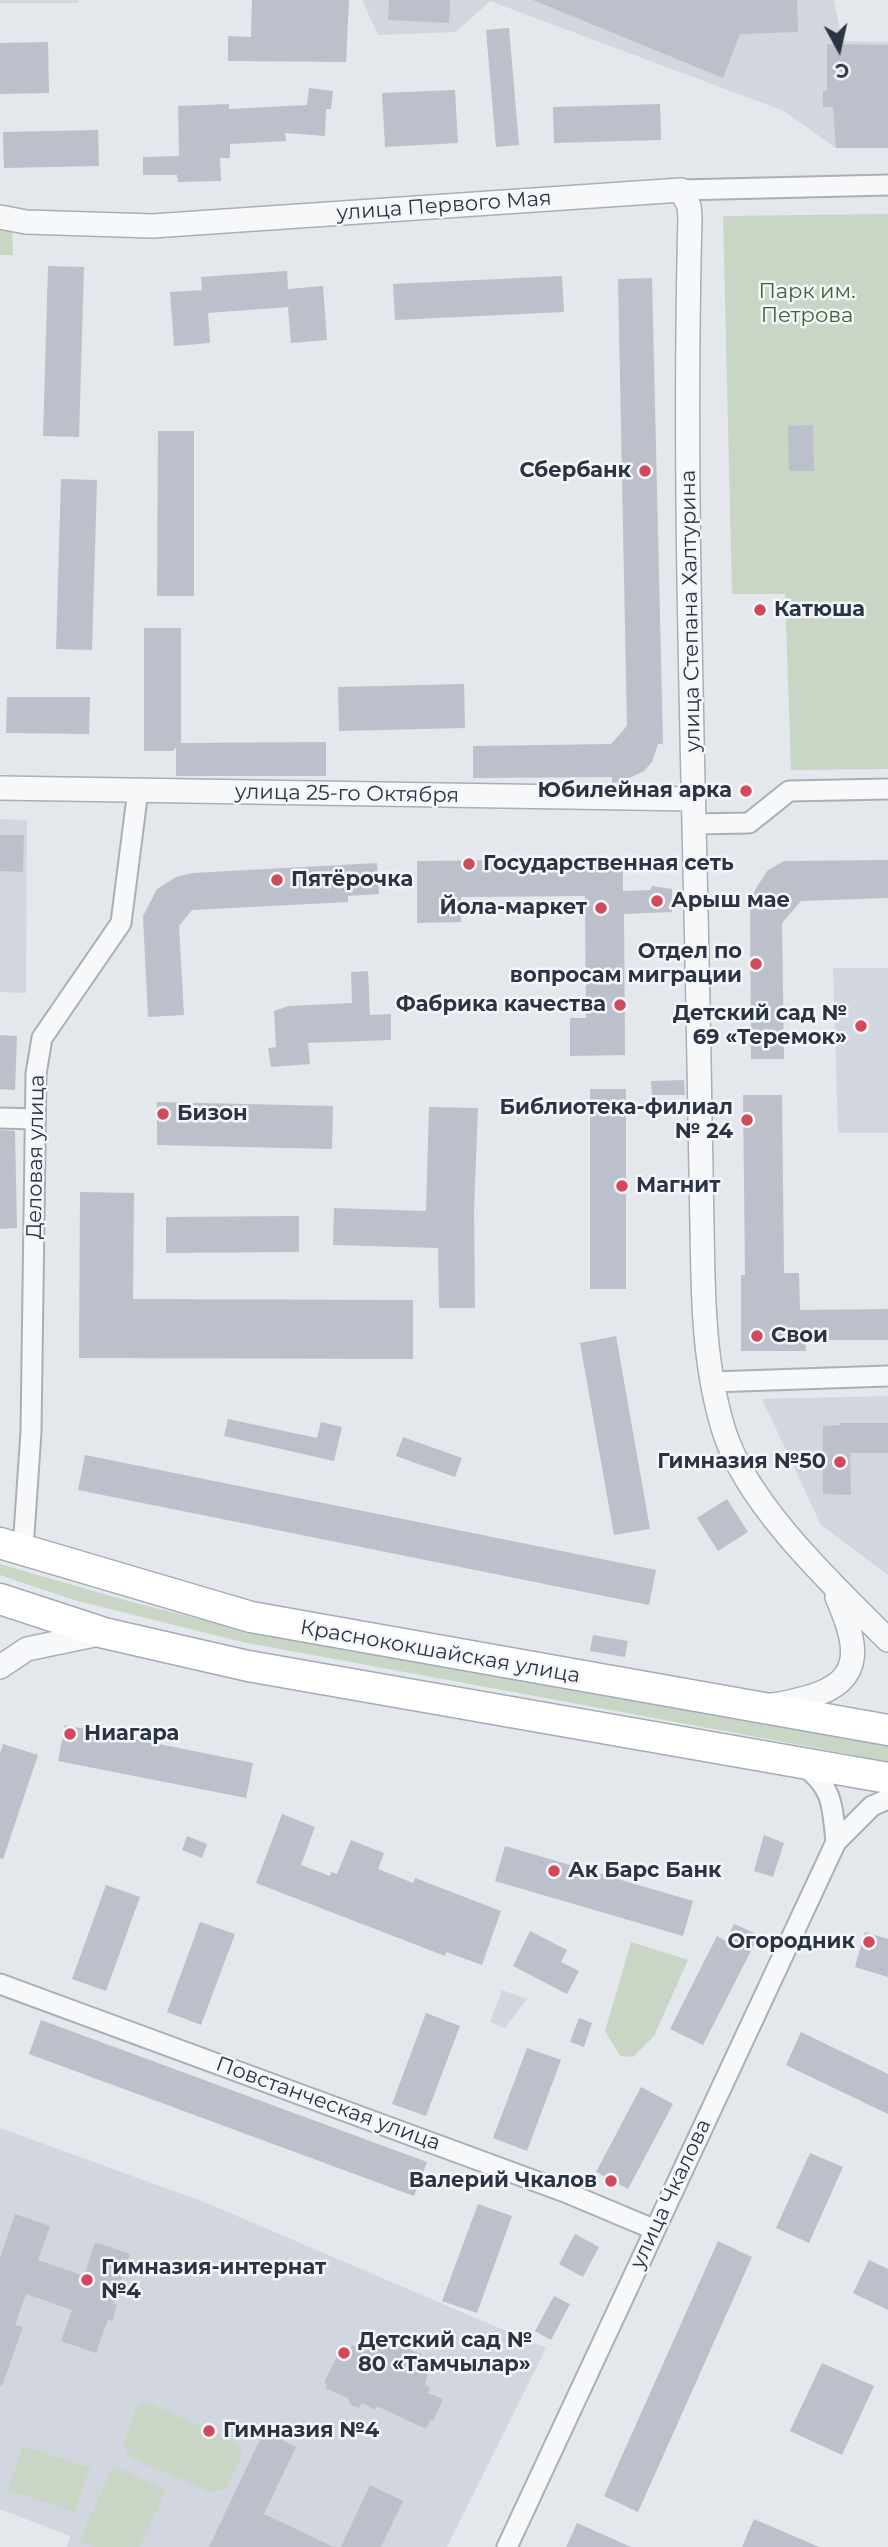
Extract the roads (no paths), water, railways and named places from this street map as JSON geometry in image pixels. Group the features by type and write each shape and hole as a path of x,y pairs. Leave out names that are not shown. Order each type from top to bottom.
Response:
{"main road":[{"name":"Краснококшайская улица","path":"11,1546 251,1617 888,1730"},
{"path":"0,1599 104,1633 248,1666 888,1778"}],"street":[{"name":"улица Первого Мая","path":"0,217 26,222 152,226 681,190 888,185"},
{"name":"улица Степана Халтурина","path":"681,190 689,205 690,217 686,370 694,824 703,1289 712,1382 725,1433 744,1477 832,1584 888,1640"},
{"name":"улица 25-го Октября","path":"0,788 694,799"},
{"path":"694,824 749,822 789,791 888,789"},
{"name":"Деловая улица","path":"11,1546 31,1432 36,1074 42,1038 121,923 138,790"},
{"path":"0,1118 35,1119"},
{"path":"712,1382 888,1376"},
{"name":"улица Степана Халтурина","path":"752,1707 781,1705 828,1691 843,1680 853,1652 851,1629 832,1584"},
{"path":"0,1667 27,1649 104,1633"},
{"path":"800,1762 817,1776 827,1789 833,1809 836,1842"},
{"name":"улица Чкалова","path":"507,2547 653,2229 836,1842 872,1806 888,1799"},
{"name":"Повстанческая улица","path":"0,1984 556,2189 653,2229"}],"place":[{"name":"Сбербанк","path":"645,471"},
{"name":"Катюша","path":"760,610"},
{"name":"Юбилейная арка","path":"746,791"},
{"name":"Государственная сеть","path":"469,864"},
{"name":"Пятёрочка","path":"277,880"},
{"name":"Арыш мае","path":"657,901"},
{"name":"Йола-маркет","path":"601,908"},
{"name":"Отдел по вопросам миграции","path":"756,964"},
{"name":"Фабрика качества","path":"620,1005"},
{"name":"Детский сад № 69 «Теремок»","path":"861,1026"},
{"name":"Бизон","path":"163,1114"},
{"name":"Библиотека-филиал № 24","path":"747,1120"},
{"name":"Магнит","path":"622,1186"},
{"name":"Свои","path":"757,1336"},
{"name":"Гимназия №50","path":"840,1462"},
{"name":"Ниагара","path":"70,1734"},
{"name":"Ак Барс Банк","path":"554,1871"},
{"name":"Огородник","path":"869,1942"},
{"name":"Валерий Чкалов","path":"611,2181"},
{"name":"Гимназия-интернат №4","path":"87,2280"},
{"name":"Детский сад № 80 «Тамчылар»","path":"344,2353"},
{"name":"Гимназия №4","path":"209,2431"}],"park label":[{"name":"Парк им. Петрова","path":"807,304"}]}
